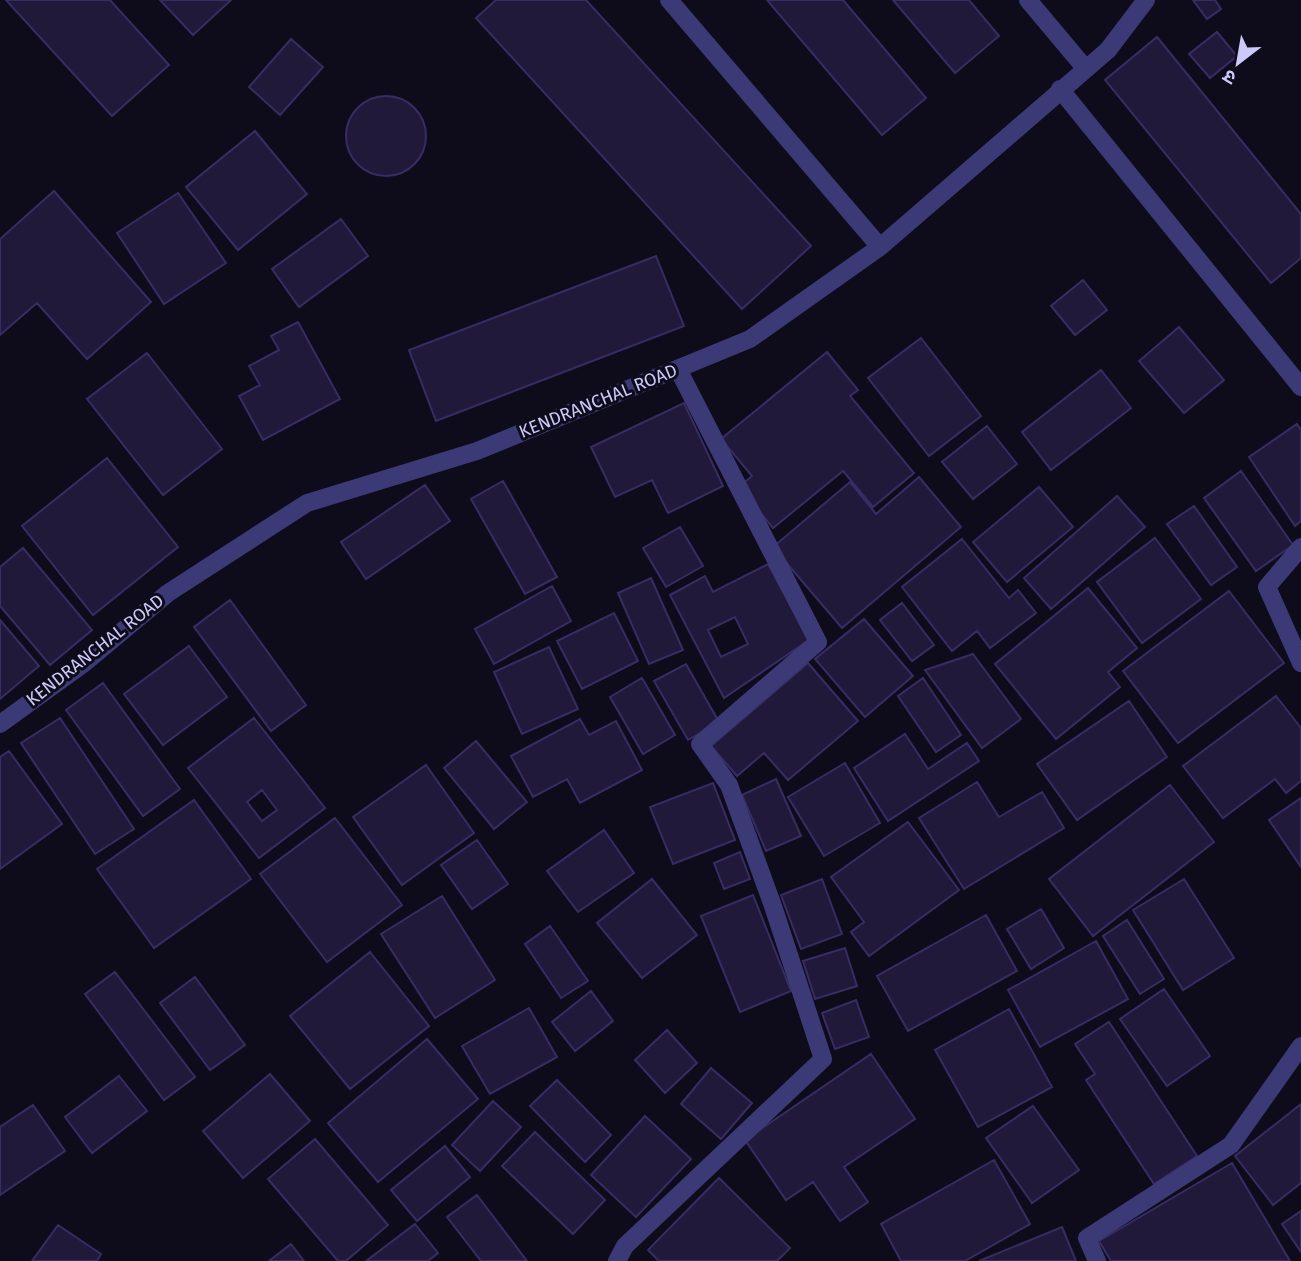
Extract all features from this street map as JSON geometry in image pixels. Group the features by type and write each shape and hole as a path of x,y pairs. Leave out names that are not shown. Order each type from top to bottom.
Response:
{"street":[{"path":"669,0 880,247"},
{"path":"1028,0 1085,68"},
{"name":"KENDRANCHAL ROAD","path":"0,724 83,664 168,593 307,503 477,452 750,339 880,247 1108,50 1146,0"},
{"path":"1060,89 1301,387"},
{"path":"617,1261 625,1246 823,1059 773,906 729,785 701,744 818,642 678,369"},
{"path":"1301,547 1267,587 1301,663"},
{"path":"1097,1261 1087,1238 1231,1146 1301,1046"}],"building":[{"path":"6,0 110,0 169,65 112,116"},
{"path":"160,0 231,0 193,35"},
{"path":"496,0 586,0 811,246 742,309 476,18"},
{"path":"767,0 843,0 926,98 882,135"},
{"path":"893,0 969,0 999,36 955,73"},
{"path":"1193,0 1215,0 1221,9 1207,19"},
{"path":"1217,32 1237,56 1210,78 1189,54"},
{"path":"1157,37 1301,214 1301,258 1271,283 1105,80"},
{"path":"291,39 323,67 280,115 249,87"},
{"path":"378,96 394,96 415,107 426,128 426,144 415,165 394,176 378,176 364,170 352,158 346,144 346,128 352,114 364,102"},
{"path":"255,131 307,194 238,250 186,187"},
{"path":"54,191 151,302 87,359 37,303 0,335 0,239"},
{"path":"178,193 226,263 164,304 117,233"},
{"path":"341,219 368,256 299,307 272,269"},
{"path":"656,256 684,326 436,421 409,350"},
{"path":"1083,280 1107,310 1075,335 1051,306"},
{"path":"298,322 340,399 263,440 239,396 260,385 249,366 279,350 271,336"},
{"path":"1179,327 1224,380 1184,413 1139,361"},
{"path":"921,338 981,416 929,456 868,378"},
{"path":"827,352 858,390 850,396 914,473 873,507 843,471 773,528 739,487 752,476 721,439"},
{"path":"147,353 222,449 163,495 87,399"},
{"path":"1101,370 1131,408 1051,470 1022,432"},
{"path":"684,403 723,486 668,513 652,480 615,497 591,447"},
{"path":"1297,424 1301,430 1301,521 1295,526 1249,457"},
{"path":"987,426 1017,464 973,499 942,462"},
{"path":"107,458 178,547 93,615 22,526"},
{"path":"1241,471 1293,545 1256,571 1204,498"},
{"path":"919,477 961,527 842,628 773,547 850,482 876,514"},
{"path":"503,481 557,577 525,594 471,499"},
{"path":"425,485 450,521 366,579 341,542"},
{"path":"1039,487 1073,527 1007,582 973,542"},
{"path":"1117,496 1145,527 1051,609 1024,578"},
{"path":"1194,506 1237,567 1211,585 1167,524"},
{"path":"680,527 703,566 666,587 643,548"},
{"path":"1155,538 1201,599 1142,643 1097,582"},
{"path":"962,539 1009,598 1018,590 1036,613 990,648 977,631 952,651 902,587"},
{"path":"23,548 92,630 50,665 0,606 0,567"},
{"path":"768,564 809,640 724,698 670,595 705,576 713,592","holes":["735,617 748,644 721,657 708,630"]},
{"path":"651,578 683,650 649,664 618,593"},
{"path":"552,586 571,621 494,664 475,629"},
{"path":"1088,588 1137,648 1108,672 1120,687 1056,739 995,664"},
{"path":"1229,591 1284,663 1178,743 1123,671"},
{"path":"230,600 306,705 271,731 194,627"},
{"path":"902,603 934,645 912,661 880,620"},
{"path":"614,613 638,661 582,689 557,641"},
{"path":"864,619 913,676 865,717 815,659"},
{"path":"0,620 39,666 0,699"},
{"path":"189,646 227,697 163,745 124,694"},
{"path":"549,647 578,709 522,734 494,672"},
{"path":"973,654 1021,719 982,748 925,670"},
{"path":"808,663 858,721 788,780 764,753 737,776 711,746"},
{"path":"686,664 719,722 688,740 654,681"},
{"path":"642,678 675,735 643,754 610,697"},
{"path":"923,678 961,735 936,752 898,696"},
{"path":"103,683 180,789 143,816 66,710"},
{"path":"1276,696 1301,728 1301,781 1286,793 1275,779 1223,818 1183,766"},
{"path":"1129,701 1167,757 1077,820 1037,764"},
{"path":"60,718 134,829 95,854 21,743"},
{"path":"254,718 325,808 259,858 188,768","holes":["262,790 277,810 262,821 247,802"]},
{"path":"580,719 589,735 616,721 642,770 580,803 567,779 533,797 511,756"},
{"path":"905,734 928,769 967,743 979,761 888,821 854,768"},
{"path":"476,741 527,802 494,829 444,768"},
{"path":"9,751 62,824 0,869 0,757"},
{"path":"845,763 880,823 824,856 788,797"},
{"path":"426,765 474,833 402,885 353,817"},
{"path":"776,779 801,836 766,851 742,795"},
{"path":"977,782 999,817 1042,792 1064,828 964,889 919,818"},
{"path":"713,783 735,840 673,864 650,807"},
{"path":"1170,785 1214,842 1093,936 1049,879"},
{"path":"1301,798 1301,867 1269,820"},
{"path":"194,800 251,879 154,948 97,869"},
{"path":"335,818 402,905 327,962 260,874"},
{"path":"908,822 959,890 869,956 851,932 864,922 831,877"},
{"path":"604,830 634,873 578,912 547,871"},
{"path":"477,840 508,884 472,909 441,865"},
{"path":"740,852 750,879 724,889 714,863"},
{"path":"652,879 697,935 642,978 597,923"},
{"path":"822,879 842,934 801,949 781,895"},
{"path":"1184,879 1234,958 1183,990 1133,910"},
{"path":"753,895 791,991 740,1012 701,916"},
{"path":"442,896 495,980 435,1018 381,934"},
{"path":"1041,909 1064,948 1031,969 1007,929"},
{"path":"986,915 1017,971 908,1031 877,976"},
{"path":"1127,920 1164,979 1140,994 1103,936"},
{"path":"550,926 588,981 561,998 525,944"},
{"path":"1096,941 1128,999 1040,1047 1008,990"},
{"path":"845,948 857,986 815,999 803,961"},
{"path":"370,952 429,1026 350,1089 290,1016"},
{"path":"115,972 195,1077 164,1100 85,994"},
{"path":"195,977 245,1045 210,1070 160,1003"},
{"path":"1164,989 1210,1056 1167,1086 1120,1019"},
{"path":"591,991 613,1021 575,1051 552,1022"},
{"path":"856,1000 869,1037 835,1049 822,1013"},
{"path":"529,1008 557,1057 490,1094 462,1046"},
{"path":"1009,1009 1052,1087 978,1127 935,1050"},
{"path":"1109,1022 1197,1156 1154,1184 1086,1080 1095,1074 1075,1044"},
{"path":"667,1030 697,1063 665,1093 635,1060"},
{"path":"427,1039 478,1099 378,1182 328,1123"},
{"path":"871,1054 915,1119 844,1167 868,1202 840,1221 813,1182 786,1200 745,1140"},
{"path":"711,1068 752,1103 721,1139 681,1104"},
{"path":"270,1074 310,1121 243,1178 203,1131"},
{"path":"119,1076 147,1111 92,1153 65,1117"},
{"path":"557,1080 611,1135 585,1162 530,1106"},
{"path":"493,1101 521,1127 480,1171 452,1145"},
{"path":"1301,1104 1301,1183 1273,1205 1235,1156"},
{"path":"33,1105 65,1151 0,1195 0,1127"},
{"path":"1033,1106 1079,1170 1032,1203 986,1138"},
{"path":"645,1116 691,1159 636,1217 591,1175"},
{"path":"535,1132 605,1200 573,1234 502,1166"},
{"path":"315,1139 388,1225 346,1261 338,1261 268,1179"},
{"path":"445,1146 470,1177 417,1221 391,1190"},
{"path":"994,1160 1030,1224 965,1261 901,1261 881,1224"},
{"path":"1232,1163 1290,1261 1111,1261 1099,1241"},
{"path":"719,1178 790,1248 777,1261 659,1261 648,1250"},
{"path":"477,1195 527,1261 481,1261 447,1217"},
{"path":"1301,1211 1301,1252 1282,1224"},
{"path":"415,1224 438,1253 428,1261 366,1261"},
{"path":"58,1225 101,1254 97,1261 32,1261"},
{"path":"1062,1227 1076,1261 979,1261"},
{"path":"291,1244 304,1261 269,1261"}]}
